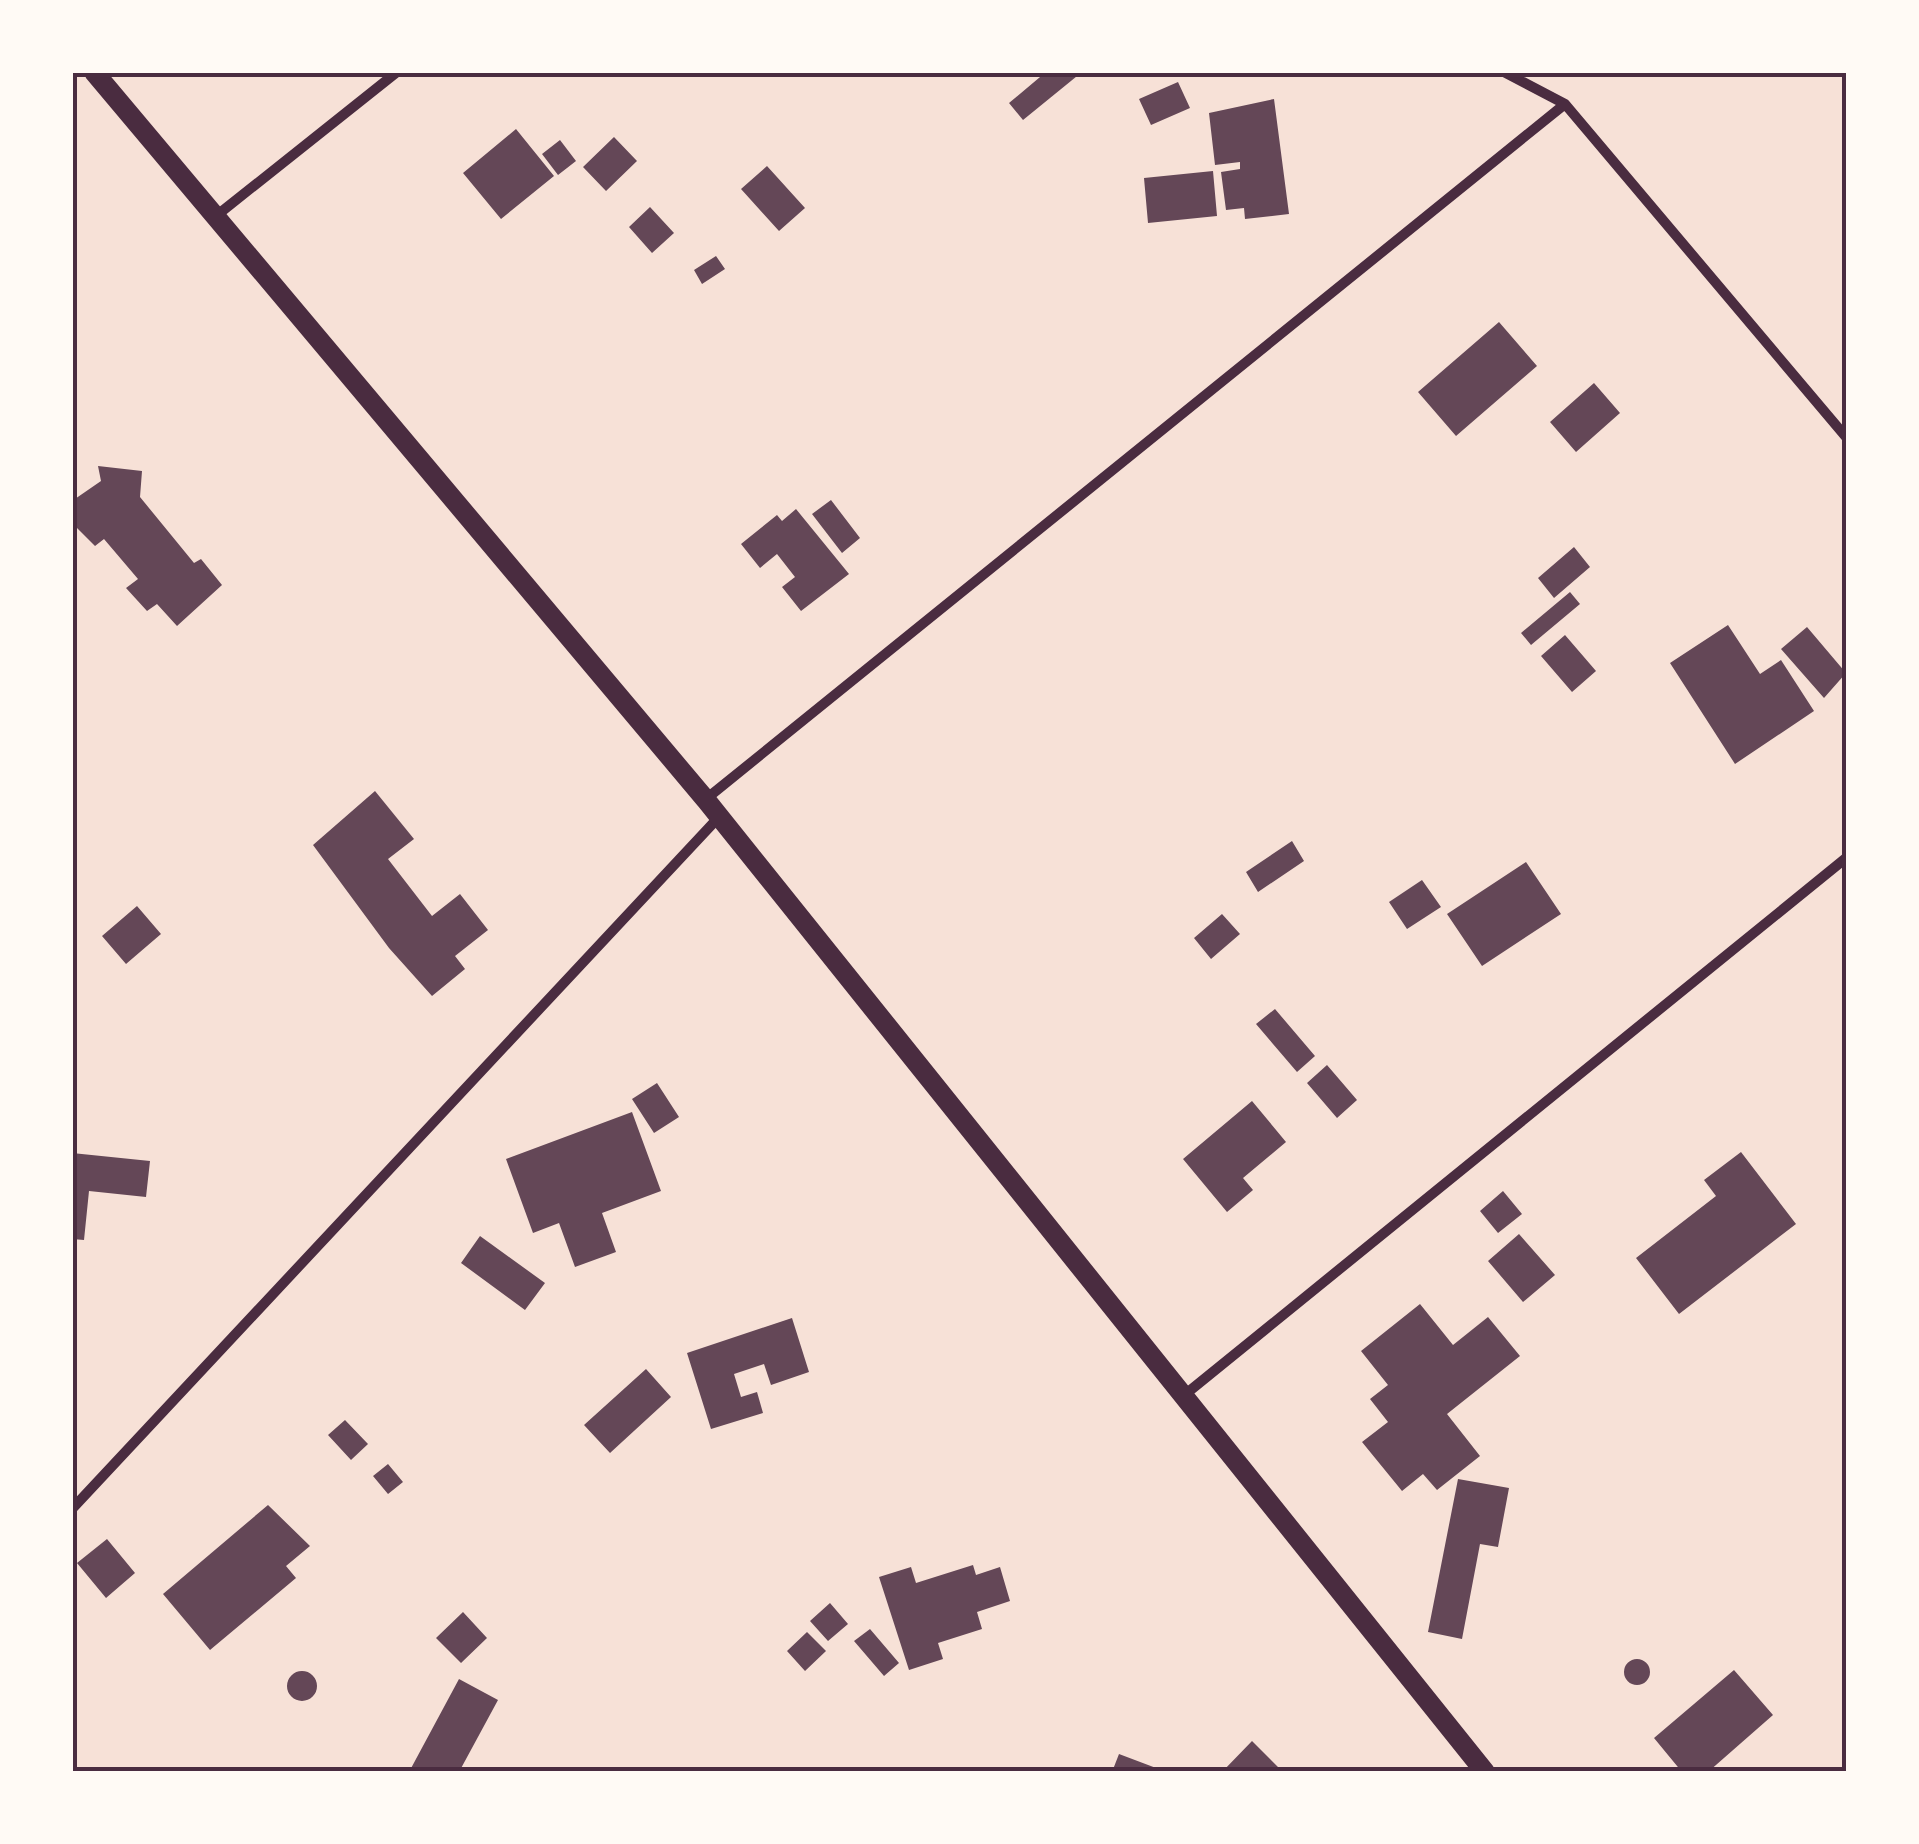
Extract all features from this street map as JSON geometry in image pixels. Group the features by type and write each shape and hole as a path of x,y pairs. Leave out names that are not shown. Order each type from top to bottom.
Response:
{"main road":[{"path":"94,72 712,809 1181,1398 1486,1772"}],"street":[{"path":"215,216 397,72"},
{"path":"1504,72 1565,104 1846,436"},
{"path":"72,1509 712,809 1565,104"},
{"path":"1181,1398 1846,858"}],"building":[{"path":"1046,72 1082,72 1023,120 1009,103"},
{"path":"1178,82 1190,108 1151,125 1139,99"},
{"path":"1274,99 1289,214 1245,219 1244,208 1226,210 1221,172 1240,169 1240,162 1215,165 1209,113"},
{"path":"516,129 554,176 501,219 463,173"},
{"path":"614,137 637,161 606,191 583,167"},
{"path":"560,140 576,161 558,175 542,154"},
{"path":"767,166 805,208 779,231 741,189"},
{"path":"1213,171 1217,216 1148,223 1144,178"},
{"path":"650,207 674,233 652,253 629,227"},
{"path":"716,256 725,269 702,284 694,270"},
{"path":"1499,322 1537,366 1456,436 1418,392"},
{"path":"1594,383 1620,413 1576,452 1550,422"},
{"path":"98,466 142,471 140,497 194,563 201,559 222,585 177,626 157,604 147,611 126,588 138,579 104,539 95,546 72,523 72,501 101,481"},
{"path":"831,500 860,538 842,553 812,514"},
{"path":"796,509 849,574 801,611 782,587 795,577 777,554 760,568 741,544 777,515 782,521"},
{"path":"1574,547 1590,567 1554,598 1538,578"},
{"path":"1570,592 1580,604 1531,645 1521,633"},
{"path":"1728,625 1760,674 1781,660 1814,711 1735,764 1670,663"},
{"path":"1807,627 1846,673 1824,698 1781,649"},
{"path":"1565,635 1596,671 1572,692 1541,656"},
{"path":"375,791 414,839 388,859 432,916 460,894 488,930 455,956 465,969 432,996 389,948 313,845"},
{"path":"1292,841 1304,861 1258,892 1246,872"},
{"path":"1526,862 1561,914 1482,966 1447,914"},
{"path":"1422,880 1441,907 1407,929 1389,902"},
{"path":"137,906 161,934 126,964 102,936"},
{"path":"1222,914 1240,934 1211,959 1194,938"},
{"path":"1275,1009 1315,1056 1297,1072 1256,1024"},
{"path":"1327,1065 1357,1100 1337,1118 1307,1083"},
{"path":"657,1083 679,1117 654,1133 632,1099"},
{"path":"1252,1101 1286,1142 1243,1178 1253,1190 1227,1212 1183,1159"},
{"path":"632,1112 661,1191 602,1213 616,1252 575,1267 559,1223 533,1233 506,1159"},
{"path":"1741,1152 1796,1224 1679,1314 1636,1258 1716,1196 1704,1180"},
{"path":"72,1153 150,1161 146,1197 89,1191 84,1240 72,1239"},
{"path":"1503,1191 1522,1214 1498,1233 1480,1211"},
{"path":"1519,1234 1555,1275 1523,1302 1488,1261"},
{"path":"480,1236 545,1283 525,1310 461,1263"},
{"path":"1420,1304 1453,1345 1488,1317 1520,1356 1447,1414 1480,1456 1437,1490 1423,1474 1402,1491 1362,1442 1388,1422 1370,1399 1388,1385 1361,1351"},
{"path":"792,1318 809,1372 771,1385 764,1364 734,1374 741,1397 757,1392 763,1413 711,1429 687,1353"},
{"path":"646,1369 671,1397 610,1453 584,1425"},
{"path":"345,1420 368,1444 351,1460 328,1435"},
{"path":"388,1464 403,1482 388,1494 373,1476"},
{"path":"1458,1479 1509,1488 1498,1547 1480,1544 1462,1639 1428,1632"},
{"path":"268,1505 310,1546 286,1566 296,1578 210,1650 163,1594"},
{"path":"107,1539 135,1573 106,1598 77,1563"},
{"path":"973,1565 976,1575 1000,1567 1010,1601 977,1612 982,1629 938,1643 943,1659 909,1670 879,1577 911,1567 916,1583"},
{"path":"830,1603 848,1624 828,1641 810,1621"},
{"path":"463,1612 487,1638 461,1663 436,1638"},
{"path":"870,1629 899,1663 884,1676 854,1641"},
{"path":"807,1632 826,1651 805,1671 787,1651"},
{"path":"1637,1659 1646,1663 1650,1672 1646,1681 1637,1685 1628,1681 1624,1672 1628,1663"},
{"path":"1734,1670 1773,1715 1708,1772 1682,1772 1654,1738"},
{"path":"302,1671 316,1680 317,1686 308,1700 302,1701 288,1692 287,1686 296,1672"},
{"path":"459,1679 498,1700 459,1772 409,1772"},
{"path":"1252,1741 1283,1772 1222,1772"},
{"path":"1119,1754 1164,1771 1164,1772 1112,1772"}]}
